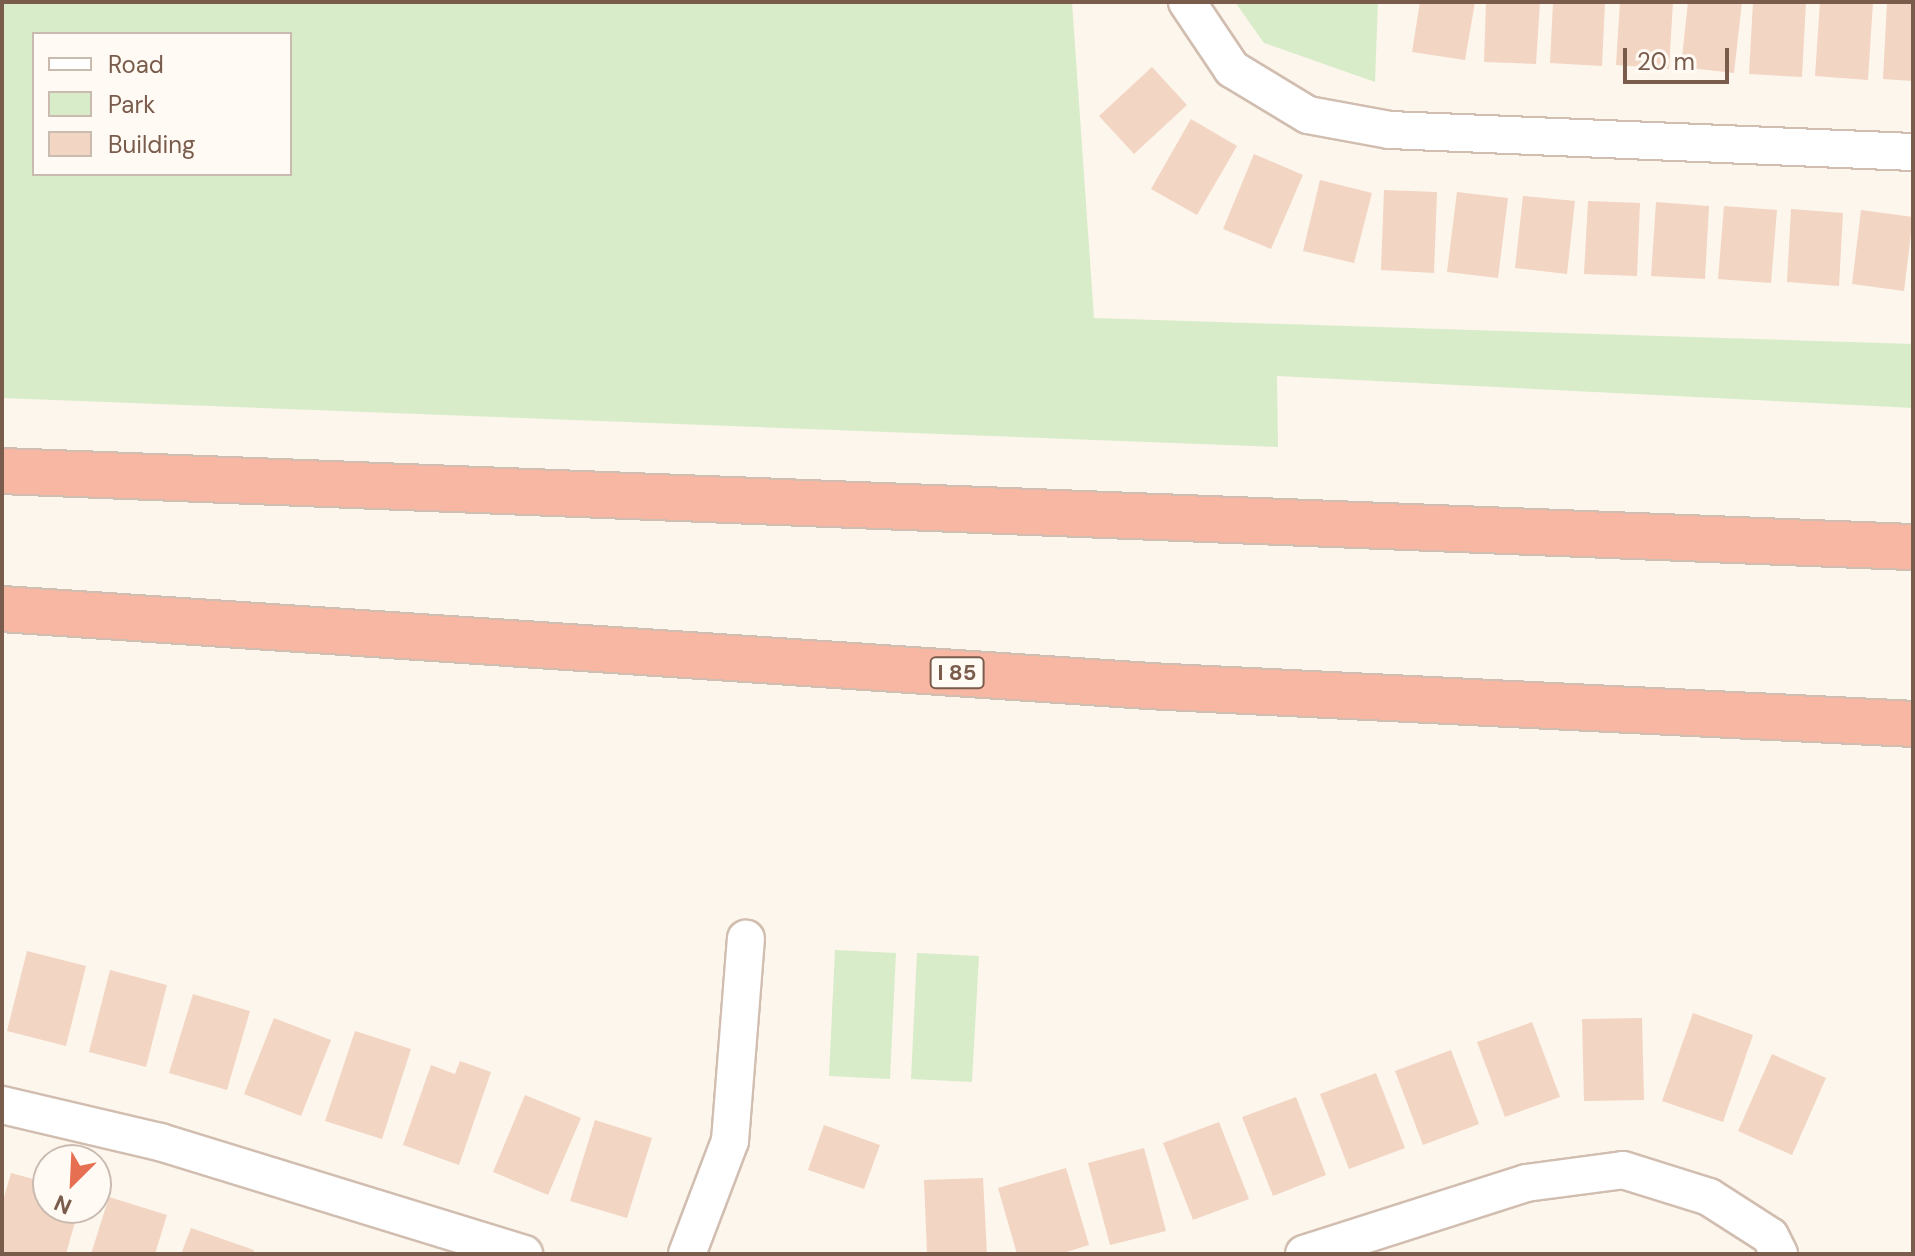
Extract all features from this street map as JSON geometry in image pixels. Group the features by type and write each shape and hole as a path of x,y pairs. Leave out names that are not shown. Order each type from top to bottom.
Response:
{"highway":[{"path":"2,471 1913,547"},
{"name":"I 85","path":"2,609 1164,687 1913,724"}],"street":[{"path":"1187,2 1232,69 1308,115 1390,130 1913,152"},
{"path":"687,1254 730,1141 746,939"},
{"path":"2,1105 160,1142 524,1254"},
{"path":"1304,1254 1526,1183 1623,1170 1709,1197 1770,1236 1779,1254"}],"green space":[{"path":"2,2 1072,2 1094,318 1913,344 1913,408 1277,376 1278,447 2,398"},
{"path":"1235,2 1378,2 1375,82 1264,43"},
{"path":"835,950 896,953 890,1079 829,1076"},
{"path":"917,953 979,956 972,1082 911,1079"}],"building":[{"path":"1420,2 1475,2 1465,60 1412,52"},
{"path":"1486,2 1540,2 1536,64 1484,62"},
{"path":"1553,2 1605,2 1602,66 1550,63"},
{"path":"1620,2 1673,2 1669,69 1616,65"},
{"path":"1688,2 1742,2 1734,73 1681,67"},
{"path":"1753,2 1806,2 1802,77 1749,74"},
{"path":"1820,2 1873,2 1868,80 1815,76"},
{"path":"1887,2 1913,2 1913,81 1883,79"},
{"path":"1152,67 1187,105 1134,154 1099,116"},
{"path":"1191,119 1237,146 1197,215 1151,189"},
{"path":"1254,154 1303,175 1271,249 1223,229"},
{"path":"1320,180 1372,193 1354,263 1303,251"},
{"path":"1384,190 1437,192 1434,273 1381,270"},
{"path":"1457,192 1508,198 1498,278 1447,272"},
{"path":"1523,196 1575,201 1567,274 1515,268"},
{"path":"1588,201 1640,203 1637,276 1584,274"},
{"path":"1656,202 1709,206 1705,279 1651,276"},
{"path":"1724,206 1777,210 1771,283 1718,279"},
{"path":"1791,209 1843,213 1839,286 1787,282"},
{"path":"1861,210 1913,217 1904,291 1852,284"},
{"path":"27,951 86,966 66,1046 7,1031"},
{"path":"110,970 167,985 146,1067 89,1052"},
{"path":"193,994 250,1011 227,1090 169,1073"},
{"path":"1693,1013 1753,1035 1723,1122 1662,1101"},
{"path":"274,1018 331,1040 301,1116 244,1094"},
{"path":"1642,1018 1644,1100 1584,1101 1582,1019"},
{"path":"1532,1022 1560,1097 1505,1117 1477,1042"},
{"path":"355,1031 411,1049 382,1139 325,1121"},
{"path":"1451,1050 1479,1124 1423,1145 1395,1071"},
{"path":"1772,1054 1826,1078 1792,1155 1738,1131"},
{"path":"460,1061 491,1072 459,1165 403,1145 431,1065 455,1074"},
{"path":"1376,1073 1405,1148 1349,1169 1320,1094"},
{"path":"525,1095 581,1118 548,1195 493,1172"},
{"path":"1296,1097 1326,1175 1273,1196 1242,1117"},
{"path":"595,1120 652,1138 627,1218 570,1201"},
{"path":"1219,1122 1249,1199 1193,1220 1163,1143"},
{"path":"824,1125 880,1145 864,1189 808,1170"},
{"path":"1144,1148 1166,1231 1110,1245 1088,1163"},
{"path":"1066,1168 1089,1245 1060,1254 1017,1254 998,1188"},
{"path":"11,1173 32,1179 32,1224 74,1224 66,1254 2,1254 2,1204"},
{"path":"983,1178 987,1254 927,1254 924,1180"},
{"path":"112,1198 167,1215 155,1254 91,1254 100,1224 112,1224"},
{"path":"191,1228 254,1250 253,1254 181,1254"}]}
